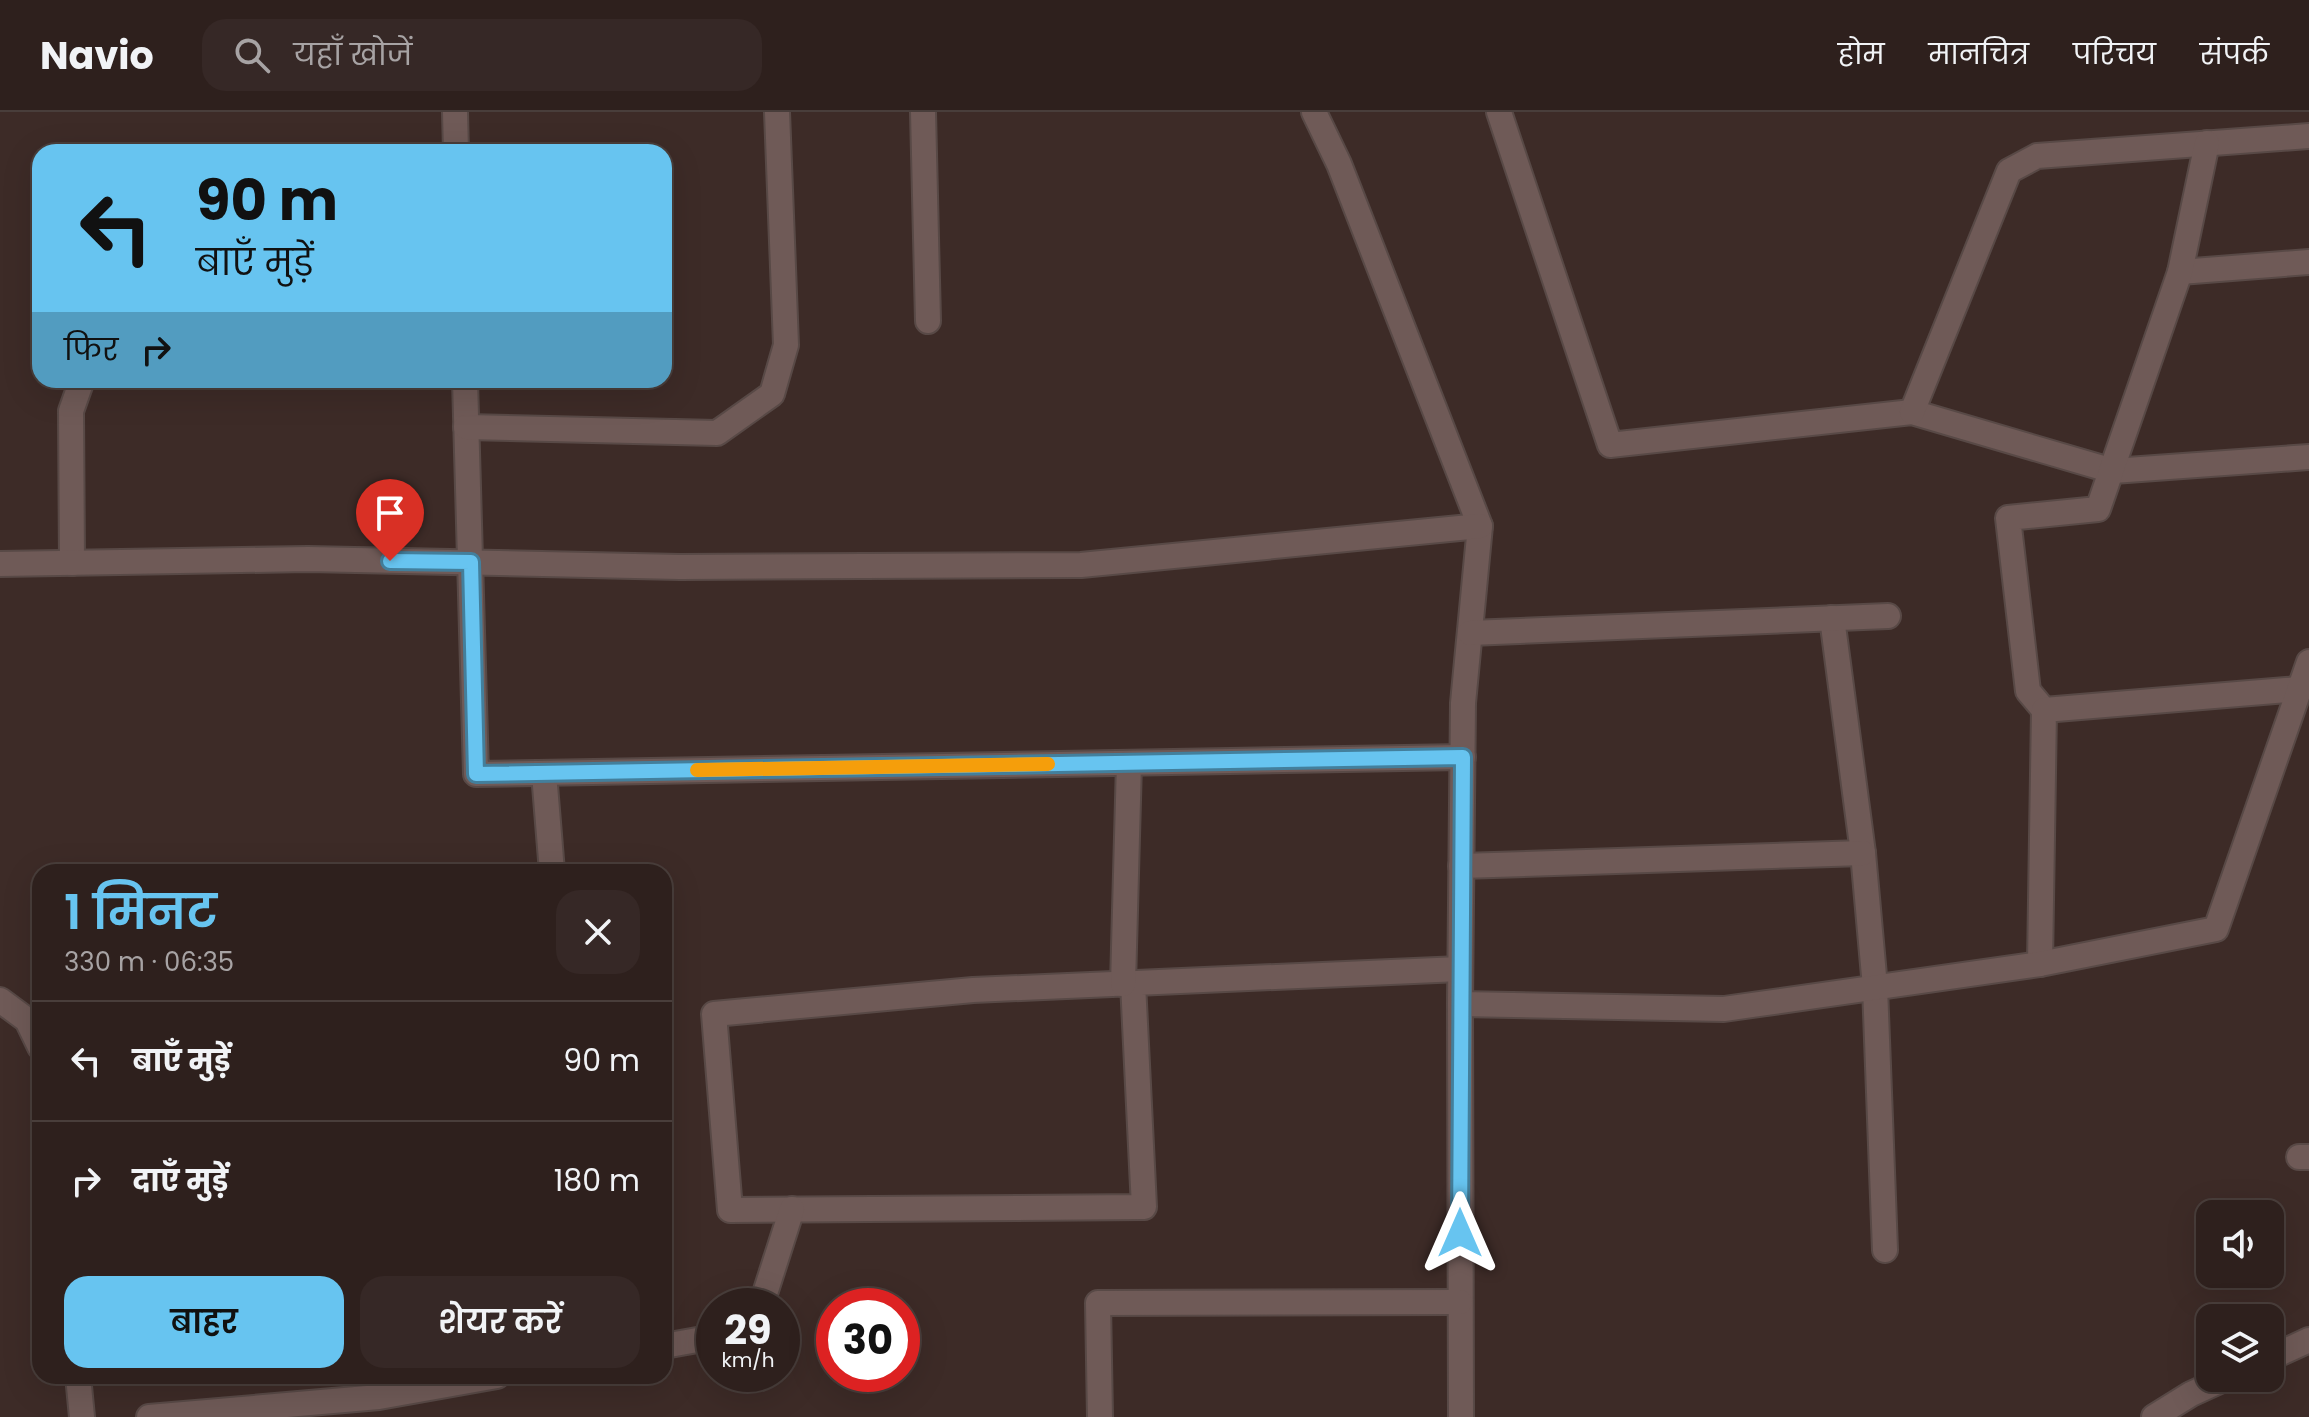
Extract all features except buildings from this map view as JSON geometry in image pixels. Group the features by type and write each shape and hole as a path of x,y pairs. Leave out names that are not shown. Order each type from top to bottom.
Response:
{"street":[{"path":"455,112 456,144"},
{"path":"466,427 717,433 772,394 786,345 777,112"},
{"path":"923,112 928,321"},
{"path":"1314,112 1339,164 1480,526 1463,703 1461,1417"},
{"path":"1499,112 1610,445 1912,412 2113,471 2309,457"},
{"path":"1912,412 2009,171 2037,156 2309,136"},
{"path":"2040,964 2044,710 2028,691 2008,518 2098,509 2180,272 2207,143"},
{"path":"2180,272 2309,262"},
{"path":"72,563 71,411 79,388"},
{"path":"465,388 476,774 1463,757"},
{"path":"0,564 308,559 680,567 1081,565 1480,526"},
{"path":"1470,633 1888,616"},
{"path":"1832,618 1863,853 1875,987 1885,1250"},
{"path":"1460,1004 1724,1009 2040,964 2216,929 2309,662"},
{"path":"2044,710 2299,689"},
{"path":"1129,763 1128,984 1144,1207 730,1210 714,1014 973,990 1128,984 1460,969"},
{"path":"544,773 551,864"},
{"path":"1461,866 1863,853"},
{"path":"0,1000 27,1020 32,1030"},
{"path":"767,1288 792,1209"},
{"path":"1100,1417 1098,1303 1460,1302"},
{"path":"672,1345 696,1340"},
{"path":"2284,1352 2309,1340"},
{"path":"79,1384 82,1417"},
{"path":"149,1417 379,1397 452,1384"},
{"path":"2154,1417 2196,1392"}],"slow traffic":[{"path":"697,770 1048,764"}],"route":[{"path":"390,561 471,562 476,774 1463,757 1460,1233"}]}
